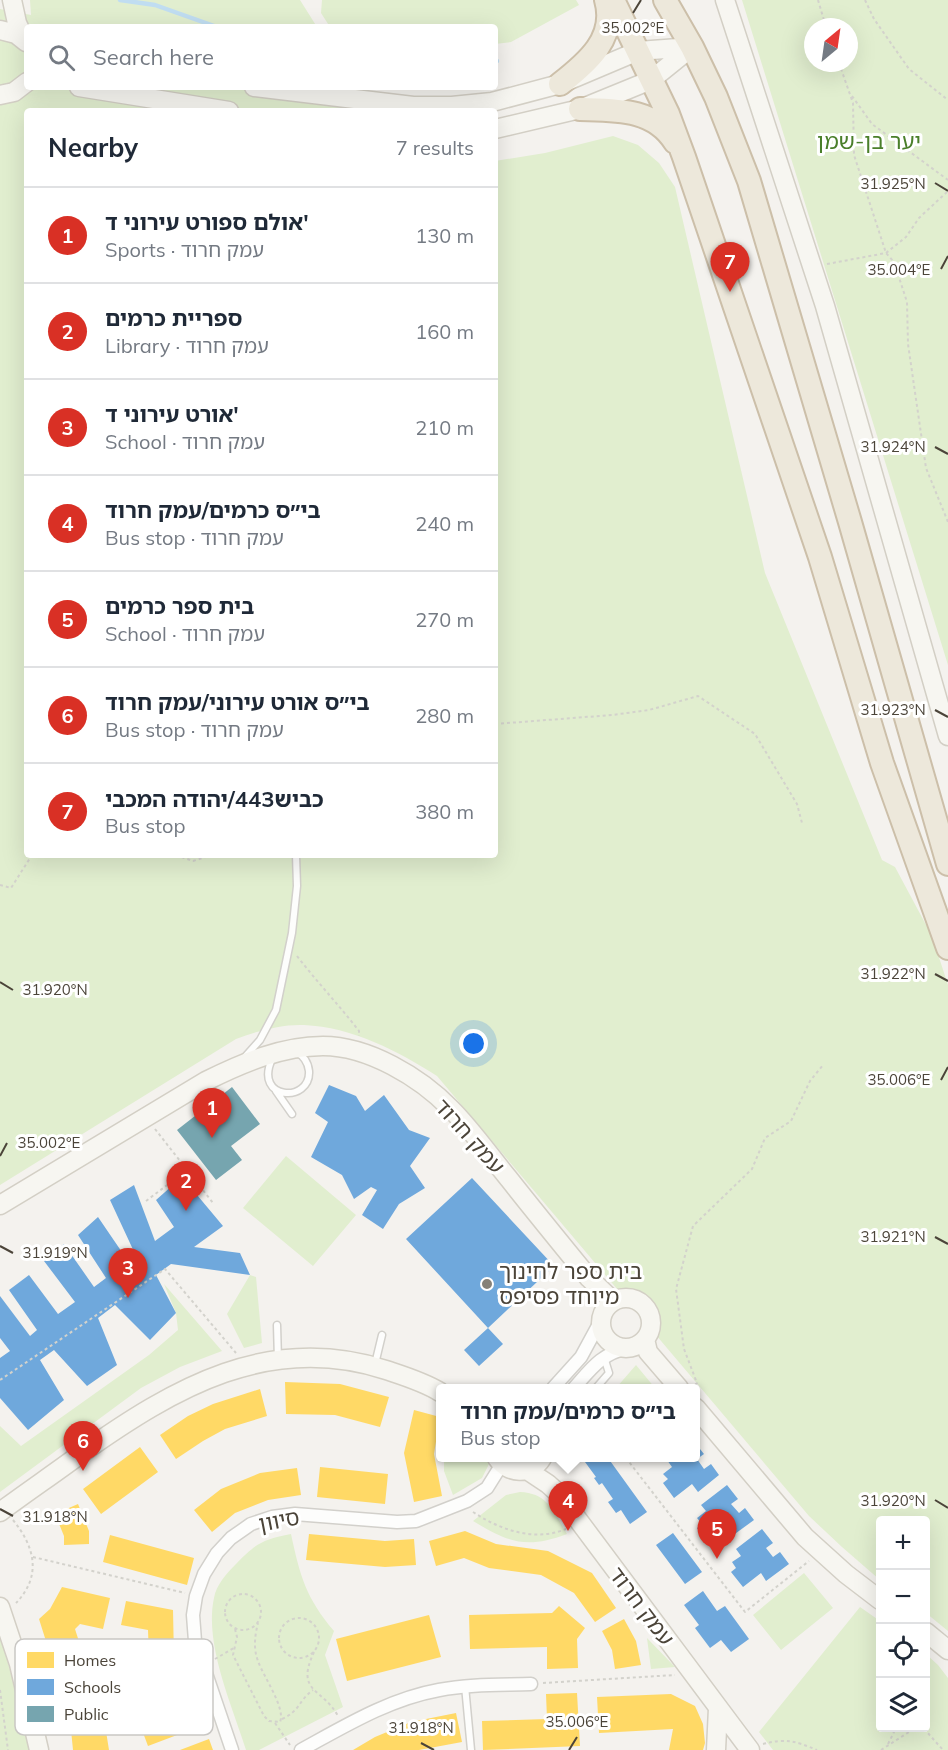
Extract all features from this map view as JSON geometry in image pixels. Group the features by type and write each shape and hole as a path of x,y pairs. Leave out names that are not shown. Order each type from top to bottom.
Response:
{"highway":[{"path":"560,84 584,65 601,43 608,20 606,0"},
{"path":"613,0 668,114 684,157 820,557 882,763 948,948"},
{"path":"665,0 692,47 716,98 749,181 857,545 948,864"},
{"path":"580,109 615,110 646,116 670,135 684,157"}],"street":[{"path":"12,0 17,23 24,38"},
{"path":"725,0 812,267 948,736"},
{"path":"0,30 16,34 24,40"},
{"path":"279,90 413,106 452,106 492,102 560,84 638,51 692,47"},
{"path":"498,128 580,109 651,80 692,47"},
{"path":"0,95 14,92 24,86"},
{"path":"98,90 210,108"},
{"name":"עמק חרוד","path":"0,1205 206,1081 236,1066 286,1051 323,1046 359,1052 383,1061 415,1080 451,1108 589,1278 613,1301"},
{"path":"557,1384 581,1357 606,1306 623,1298 632,1298 645,1306 651,1322 645,1339 636,1346 604,1356 579,1384"},
{"path":"600,1322 606,1339 619,1347 627,1348"},
{"path":"645,1339 648,1352 675,1384"},
{"path":"2,1510 129,1420 157,1403 218,1374 246,1365 308,1358 329,1359 374,1366 403,1375 436,1390"},
{"path":"700,1413 789,1520 820,1552 876,1597"},
{"name":"סיוון","path":"195,1639 196,1596 204,1574 217,1553 231,1538 251,1524 272,1517 295,1514 397,1522 416,1521 460,1504 487,1488 500,1462"},
{"path":"501,1462 509,1469 527,1470 538,1462"},
{"name":"עמק חרוד","path":"527,1470 558,1493 750,1749"},
{"path":"1,1610 15,1654"},
{"path":"930,1635 948,1650"},
{"path":"300,1750 376,1710 406,1698 465,1686 531,1684"},
{"name":"סיוון","path":"213,1696 232,1750"},
{"path":"716,1750 718,1708"},
{"path":"36,1735 39,1750"}],"lane":[{"path":"236,1066 260,1040 276,1010 290,946 297,886 296,858"},
{"path":"273,1088 282,1093 292,1094 305,1085 309,1075 307,1063 300,1054 286,1051 272,1058 267,1071 273,1088 292,1114"},
{"path":"277,1325 278,1361"},
{"path":"374,1366 382,1335"},
{"path":"600,1384 609,1373 604,1356"},
{"path":"465,1686 471,1750"}],"path":[{"path":"819,0 824,18"},
{"path":"865,0 874,19 909,69 948,100"},
{"path":"842,72 853,103 854,155 886,253 894,262 907,302 908,344 926,468 948,522"},
{"path":"850,94 872,124 948,180"},
{"path":"812,267 886,253 906,237 919,218 948,191"},
{"path":"498,724 649,710 698,696 755,734 797,804 802,823"},
{"path":"0,885 11,888 30,858"},
{"path":"184,858 193,861 202,858"},
{"path":"290,946 359,1031 359,1052"},
{"path":"696,1384 684,1349 676,1289 693,1226 752,1169 765,1138 790,1121 810,1081 823,1065"},
{"path":"146,1118 213,1203"},
{"path":"146,1201 187,1170"},
{"path":"0,1380 165,1269 233,1350"},
{"path":"629,1462 745,1612 820,1552"},
{"path":"460,1504 488,1522 516,1532 538,1535 558,1532 580,1523"},
{"path":"1,1610 13,1606 24,1595 33,1571 33,1557 21,1530 2,1510"},
{"path":"33,1557 196,1596"},
{"path":"282,1719 279,1706 258,1661 255,1643 261,1611 255,1599 249,1596 237,1595 232,1598 225,1611 228,1622 235,1629 237,1636 233,1655 264,1716 269,1721 280,1722 294,1713 304,1696 313,1690"},
{"path":"315,1649 303,1657 290,1656 279,1643 280,1629 292,1619 306,1619 317,1629 318,1643 306,1675 313,1690 328,1701 344,1726"},
{"path":"235,1629 247,1630 258,1623"},
{"path":"213,1659 234,1648"},
{"path":"531,1684 692,1674"},
{"path":"0,1690 8,1750"},
{"path":"275,1723 294,1750"},
{"path":"882,1750 912,1730 926,1731 943,1750"},
{"path":"887,1747 894,1732"},
{"path":"750,1749 778,1740 793,1740 817,1750"}],"green space":[{"path":"30,0 300,0 315,24 24,24 24,90 353,90 352,108 24,108 24,858 498,858 498,161 545,153 613,136 638,145 659,163 675,187 765,573 882,860 895,867 932,936 948,985 948,1631 930,1616 930,1516 876,1516 876,1577 809,1516 700,1387 700,1384 697,1384 437,1076 390,1049 340,1030 304,1025 278,1027 244,1036 0,1185 0,9 31,15"},
{"path":"322,0 576,0 579,5 511,42 498,44 498,24 328,24 321,13"},
{"name":"יער בן-שמן","path":"742,0 948,0 948,665"},
{"path":"286,1156 356,1215 313,1266 243,1208"},
{"path":"250,1275 256,1277 262,1343 244,1348 227,1314"},
{"path":"164,1284 222,1351 180,1367 141,1388 0,1492 0,1426 21,1446 149,1355 178,1330 176,1313"},
{"path":"636,1365 652,1384 619,1384"},
{"path":"444,1462 489,1462 482,1478 453,1495 444,1471"},
{"path":"520,1492 530,1493 544,1500 554,1511 567,1534 540,1541 518,1541 508,1539 473,1521 506,1495"},
{"path":"291,1534 305,1586 324,1619 334,1631 325,1655 343,1707 259,1750 246,1750 216,1654 212,1616 214,1598 222,1580 249,1551 267,1540"},
{"path":"804,1573 833,1608 781,1650 753,1615"},
{"path":"860,1607 876,1618 876,1732 930,1732 930,1658 948,1678 948,1750 773,1750 759,1732"},
{"path":"0,1635 15,1688 15,1735 26,1735 29,1750 0,1750"},
{"path":"647,1638 675,1667 651,1669"}],"building: Homes":[{"path":"285,1382 340,1384 389,1397 380,1427 335,1415 286,1414"},
{"path":"260,1389 267,1416 225,1429 176,1459 160,1435 188,1416 213,1404"},
{"path":"414,1410 436,1416 434,1454 442,1496 414,1502 404,1453"},
{"path":"140,1447 158,1472 101,1514 83,1489"},
{"path":"320,1467 388,1474 385,1504 317,1497"},
{"path":"297,1468 301,1495 268,1500 235,1513 212,1532 194,1510 221,1489 260,1473"},
{"path":"78,1504 89,1531 89,1544 64,1545 64,1536 55,1514"},
{"path":"465,1531 496,1544 548,1551 592,1573 616,1608 595,1622 574,1593 541,1575 489,1568 464,1558 436,1566 429,1541"},
{"path":"309,1534 385,1541 414,1539 416,1565 385,1567 306,1560"},
{"path":"110,1535 194,1558 187,1585 103,1562"},
{"path":"62,1587 110,1598 103,1629 80,1624 75,1629 78,1639 45,1639 39,1619 50,1609"},
{"path":"126,1601 173,1610 174,1639 148,1639 148,1630 121,1625"},
{"path":"559,1606 585,1628 577,1639 578,1668 547,1669 547,1647 470,1649 469,1615 552,1613"},
{"path":"429,1615 441,1657 347,1681 336,1639"},
{"path":"624,1619 636,1641 641,1665 615,1669 612,1650 602,1631"},
{"path":"577,1693 580,1746 483,1750 482,1721 547,1719 546,1694"},
{"path":"671,1694 695,1706 703,1724 705,1743 703,1750 669,1750 673,1729 599,1733 597,1697"},
{"path":"456,1713 462,1742 419,1750 353,1750 375,1737 411,1722"},
{"path":"72,1735 107,1735 109,1750 73,1750"},
{"path":"144,1735 177,1735 148,1746"},
{"path":"209,1739 213,1750 180,1750"}],"building: Schools":[{"path":"329,1085 356,1096 365,1111 384,1095 409,1130 430,1138 410,1166 425,1188 399,1204 383,1229 362,1215 377,1190 371,1187 354,1199 342,1175 311,1157 328,1122 315,1113"},
{"path":"182,1177 223,1226 194,1247 240,1253 250,1275 171,1264 156,1275 176,1313 150,1340 115,1305 98,1318 117,1365 87,1386 54,1350 40,1360 64,1400 28,1430 0,1398 0,1358 10,1351 0,1338 0,1296 30,1336 37,1330 9,1290 29,1275 58,1314 75,1302 44,1261 64,1244 94,1287 106,1278 78,1235 98,1217 128,1261 136,1256 110,1200 134,1185 155,1241 174,1227 156,1200"},
{"path":"472,1178 554,1266 488,1328 406,1239"},
{"path":"488,1328 503,1344 479,1366 464,1350"},
{"path":"585,1462 611,1462 647,1512 630,1524 621,1510 616,1513 608,1502 613,1499 602,1483 599,1485 594,1478 596,1477"},
{"path":"668,1462 699,1462 704,1469 711,1464 719,1475 698,1492 692,1484 674,1498 663,1483 668,1479 663,1474 672,1467"},
{"path":"727,1485 738,1499 731,1504 739,1513 745,1508 754,1520 732,1536 726,1529 708,1543 697,1528 702,1524 697,1518 706,1511 701,1505"},
{"path":"762,1529 773,1543 766,1548 773,1557 780,1552 789,1564 766,1581 761,1573 743,1587 731,1572 736,1568 732,1562 741,1556 736,1549"},
{"path":"673,1533 702,1572 685,1584 656,1545"},
{"path":"703,1591 717,1611 725,1606 749,1639 731,1652 721,1640 710,1648 695,1628 699,1625 684,1605"}],"building: Public":[{"path":"232,1087 260,1124 231,1146 242,1160 216,1180 177,1130"}],"waterway":[{"path":"120,0 155,5 209,24"}],"place":[{"name":"כביש443/יהודה המכבי","path":"730,292"},
{"name":"אולם ספורט עירוני ד'","path":"212,1138"},
{"name":"ספריית כרמים","path":"186,1211"},
{"name":"בית ספר לחינוך מיוחד פסיפס","path":"487,1284"},
{"name":"אורט עירוני ד'","path":"128,1298"},
{"name":"בי״ס אורט עירוני/עמק חרוד","path":"83,1471"},
{"name":"בי״ס כרמים/עמק חרוד","path":"568,1531"},
{"name":"בית ספר כרמים","path":"717,1559"}]}
